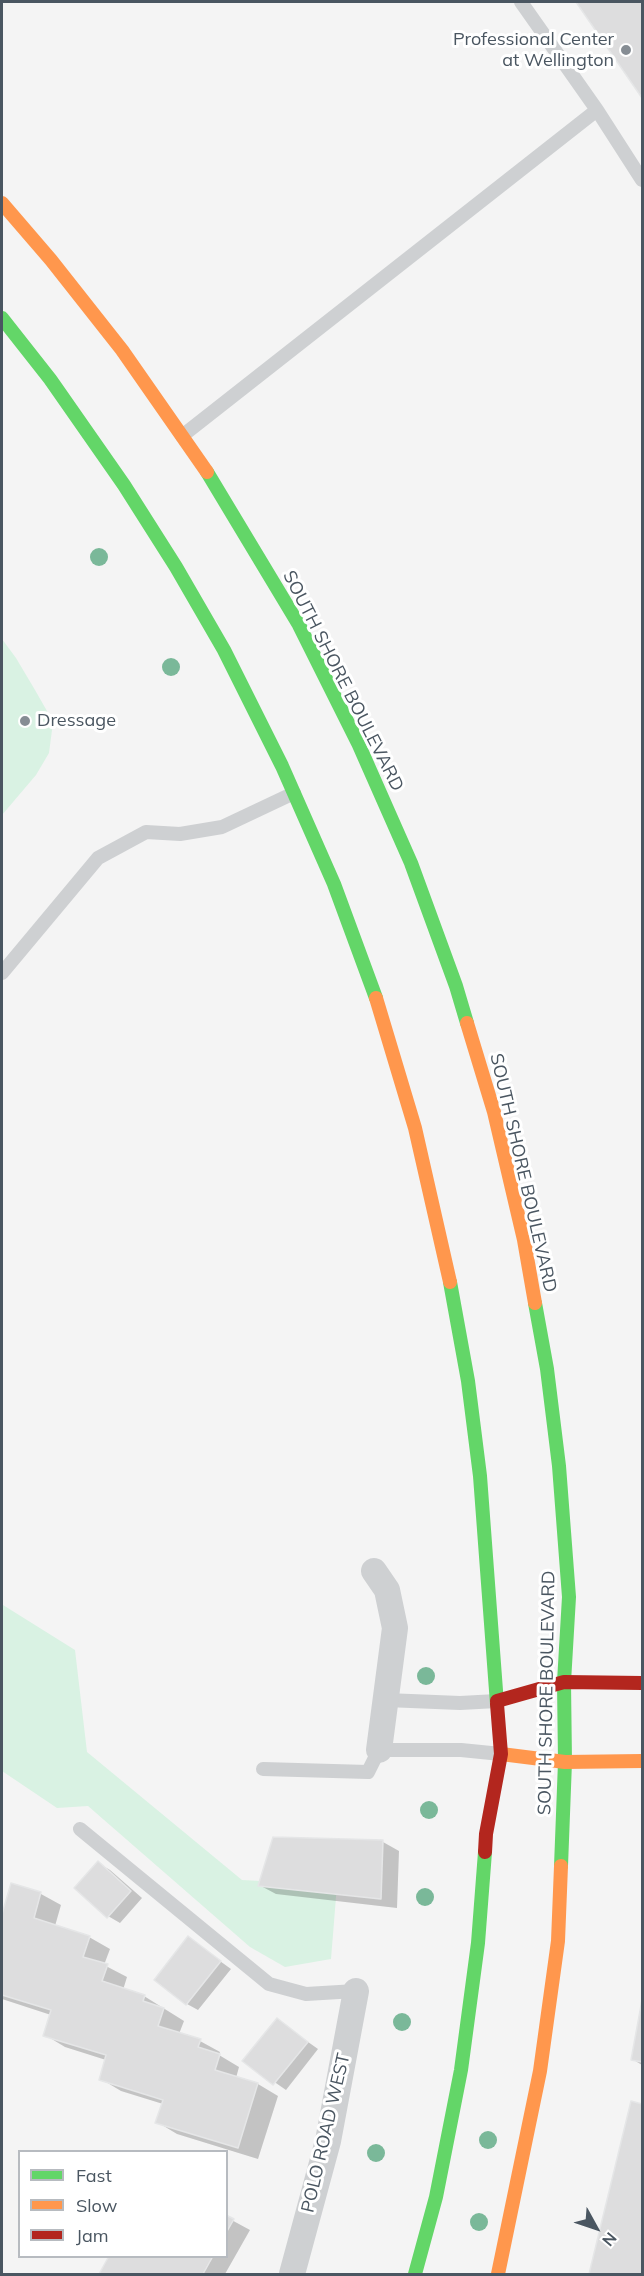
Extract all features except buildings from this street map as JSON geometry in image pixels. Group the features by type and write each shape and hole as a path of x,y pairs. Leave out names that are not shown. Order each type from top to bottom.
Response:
{"street":[{"name":"SOUTH SHORE BOULEVARD","path":"2,203 51,260 122,350 182,436 250,541 299,626 348,722 411,864 456,986 494,1112 524,1239 547,1369 559,1466 569,1598 564,1682 565,1762 558,1941 540,2071 498,2274"},
{"path":"2,318 50,379 124,485 176,567 224,650 294,793 334,884 378,1004 415,1128 445,1254 468,1381 480,1476 501,1754 486,1833 478,1943 461,2070 436,2197 415,2274"},
{"path":"374,1571 387,1590 395,1628 379,1750"},
{"path":"497,1701 564,1682 642,1683"},
{"path":"501,1754 565,1762 642,1761"},
{"name":"POLO ROAD WEST","path":"292,2274 328,2141 356,1991"}],"lane":[{"path":"521,2 597,110 642,180"},
{"path":"182,436 597,110"},
{"path":"2,973 98,858 146,832 180,834 222,827 294,793"},
{"path":"386,1700 460,1704 497,1701"},
{"path":"264,1769 368,1772 379,1750 460,1750 501,1754"},
{"path":"80,1829 269,1984 306,1994 356,1991"}],"green space":[{"name":"Dressage","path":"2,639 16,658 47,711 52,730 49,753 36,775 2,815"},
{"path":"3,1605 75,1650 87,1752 242,1880 337,1885 331,1959 285,1967 250,1947 88,1806 57,1808 2,1771"}],"traffic: fast":[{"path":"2,318 50,379 124,485 176,567 224,650 282,766 334,884 376,998"},
{"path":"207,472 299,625 358,743 411,863 456,986 467,1023"},
{"path":"450,1282 468,1381 480,1476 497,1704"},
{"path":"535,1303 547,1369 559,1466 569,1597 564,1682 565,1762 561,1866"},
{"path":"415,2274 436,2197 461,2070 478,1943 485,1852"}],"traffic: slow":[{"path":"2,203 51,260 122,350 207,472"},
{"path":"376,998 415,1128 450,1282"},
{"path":"467,1023 494,1112 524,1240 535,1303"},
{"path":"501,1754 565,1762 642,1761"},
{"path":"498,2274 540,2071 558,1941 561,1866"}],"traffic: jam":[{"path":"497,1701 564,1682 642,1683"},
{"path":"485,1852 486,1834 501,1754 497,1704"}],"place":[{"name":"Professional Center at Wellington","path":"626,50"},
{"name":"Dressage","path":"25,721"}]}
